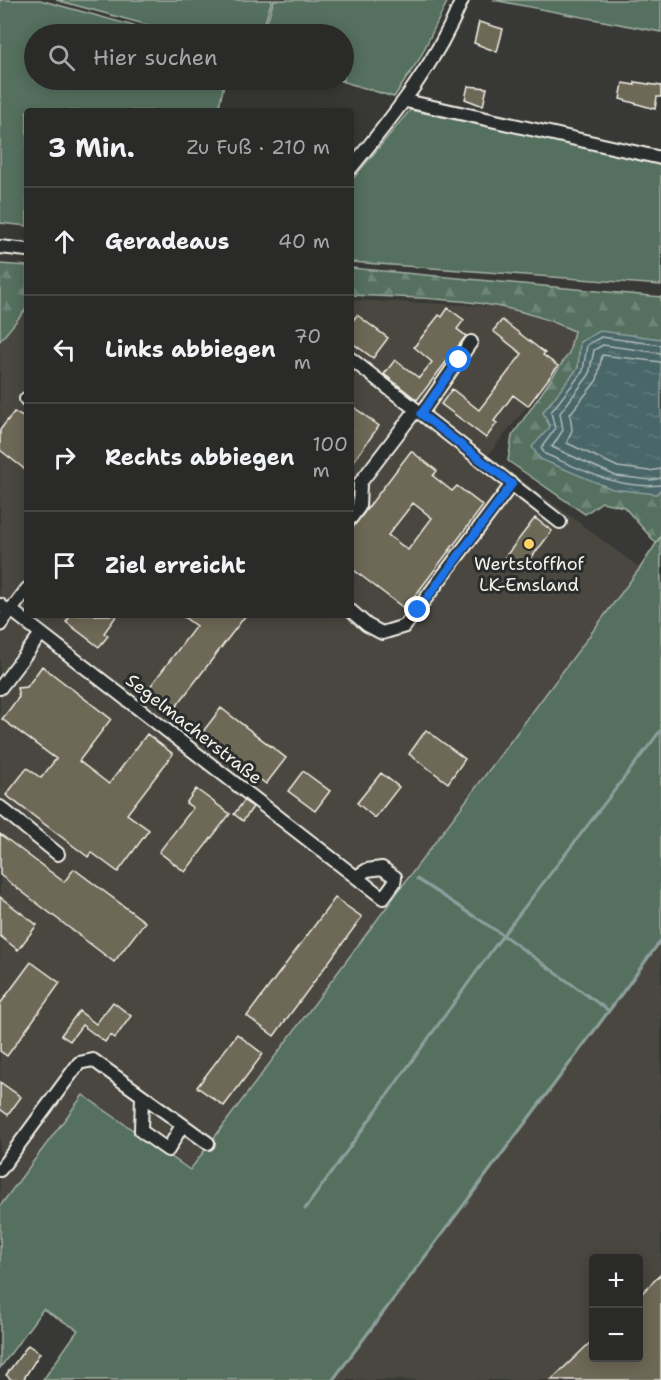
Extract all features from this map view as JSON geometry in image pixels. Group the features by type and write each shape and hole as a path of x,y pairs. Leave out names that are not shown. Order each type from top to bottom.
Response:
{"street":[{"path":"354,164 406,101 435,55 462,0"},
{"path":"406,101 661,159"},
{"path":"0,247 24,249"},
{"path":"354,514 359,507 360,483 419,412 471,342"},
{"path":"354,362 560,522"},
{"path":"354,613 382,633 405,626 512,484"},
{"path":"0,625 7,609 24,592"},
{"name":"Segelmacherstraße","path":"7,609 356,877"},
{"path":"0,688 41,634"},
{"path":"0,807 58,854"},
{"path":"0,1170 79,1063 93,1060 208,1143"},
{"path":"142,1096 141,1131 168,1150 182,1125"}],"shaded area":[{"path":"354,300 603,311 488,455 640,568 190,1170 83,1095 0,1206 0,342 24,313 24,618 354,618"},
{"path":"661,940 661,1380 332,1380"}],"green space":[{"path":"0,0 40,0 127,24 24,24 24,90 223,90 219,108 24,108 24,226 0,223"},
{"path":"56,0 272,0 264,24 144,24"},
{"path":"274,0 448,0 420,58 394,97 354,85 354,24 266,24"},
{"path":"493,0 661,0 661,32"},
{"path":"410,110 661,164 661,285 354,262 354,177"},
{"path":"0,264 24,266 24,312 0,341"},
{"path":"354,268 661,297 661,339 580,342 578,368 543,412 656,494 661,489 661,536 656,543 624,507 602,502 585,514 508,461 512,436 569,353 574,331 519,311 492,305 437,299 354,295"},
{"path":"661,536 661,940 332,1380 43,1380 78,1330 43,1309 0,1368 0,1206 83,1095 190,1170 640,568"}],"water":[{"path":"600,331 661,339 661,489 656,494 612,489 540,459 532,447 550,427 543,412 578,368 580,342"}],"building":[{"path":"479,22 503,29 497,52 474,43"},
{"path":"635,82 661,86 661,97 657,97 655,109 620,99 623,83 635,85"},
{"path":"468,86 487,88 483,106 465,99"},
{"path":"448,308 464,320 457,329 466,336 417,400 384,374 395,360 419,378 432,362 414,347 439,315 442,317"},
{"path":"357,315 388,338 373,358 354,344 354,319"},
{"path":"502,320 558,366 528,406 513,395 494,421 497,423 486,438 441,404 452,389 479,410 522,354 493,331"},
{"path":"354,407 379,426 354,461"},
{"path":"14,412 24,417 24,469 0,450 0,430"},
{"path":"411,451 437,471 433,476 452,491 457,486 483,506 405,609 354,570 354,526","holes":["413,503 432,518 408,550 388,535"]},
{"name":"Wertstoffhof LK-Emsland","path":"535,518 552,531 522,570 505,557"},
{"path":"69,618 115,618 104,633 108,636 99,647 66,622"},
{"path":"185,618 244,618 172,712 146,692 196,626"},
{"path":"42,666 111,719 79,761 109,784 147,734 173,754 127,814 149,830 118,872 91,852 88,857 6,795 27,768 41,778 56,759 2,719 19,697 17,688 27,687"},
{"path":"221,708 286,758 266,784 201,734"},
{"path":"426,730 465,759 448,783 409,754"},
{"path":"303,771 330,791 315,811 288,791"},
{"path":"381,773 399,787 375,818 357,803"},
{"path":"196,789 230,814 185,872 159,852 193,808 186,803"},
{"path":"244,801 253,807 243,821 234,814"},
{"path":"0,834 64,882 74,869 145,922 114,962 0,875"},
{"path":"0,897 37,925 18,950 0,936"},
{"path":"335,898 362,917 274,1036 247,1016"},
{"path":"31,962 60,983 7,1056 0,1051 0,1004"},
{"path":"113,1002 131,1016 115,1038 110,1035 105,1042 82,1025 70,1041 61,1035 79,1011 96,1024"},
{"path":"237,1034 263,1054 224,1106 197,1087"},
{"path":"0,1082 21,1097 8,1115 0,1109"},
{"path":"661,1274 661,1380 551,1380 589,1344 589,1362 643,1362 643,1292"},
{"path":"28,1345 40,1353 23,1380 12,1380 6,1375"}],"waterway":[{"path":"305,1209 503,935 661,730"},
{"path":"333,1380 609,1011 503,935 417,879"},
{"path":"609,1011 661,940"}],"place":[{"name":"Wertstoffhof LK-Emsland","path":"529,544"}],"route":[{"path":"418,610 512,484 421,414 459,360"}]}
